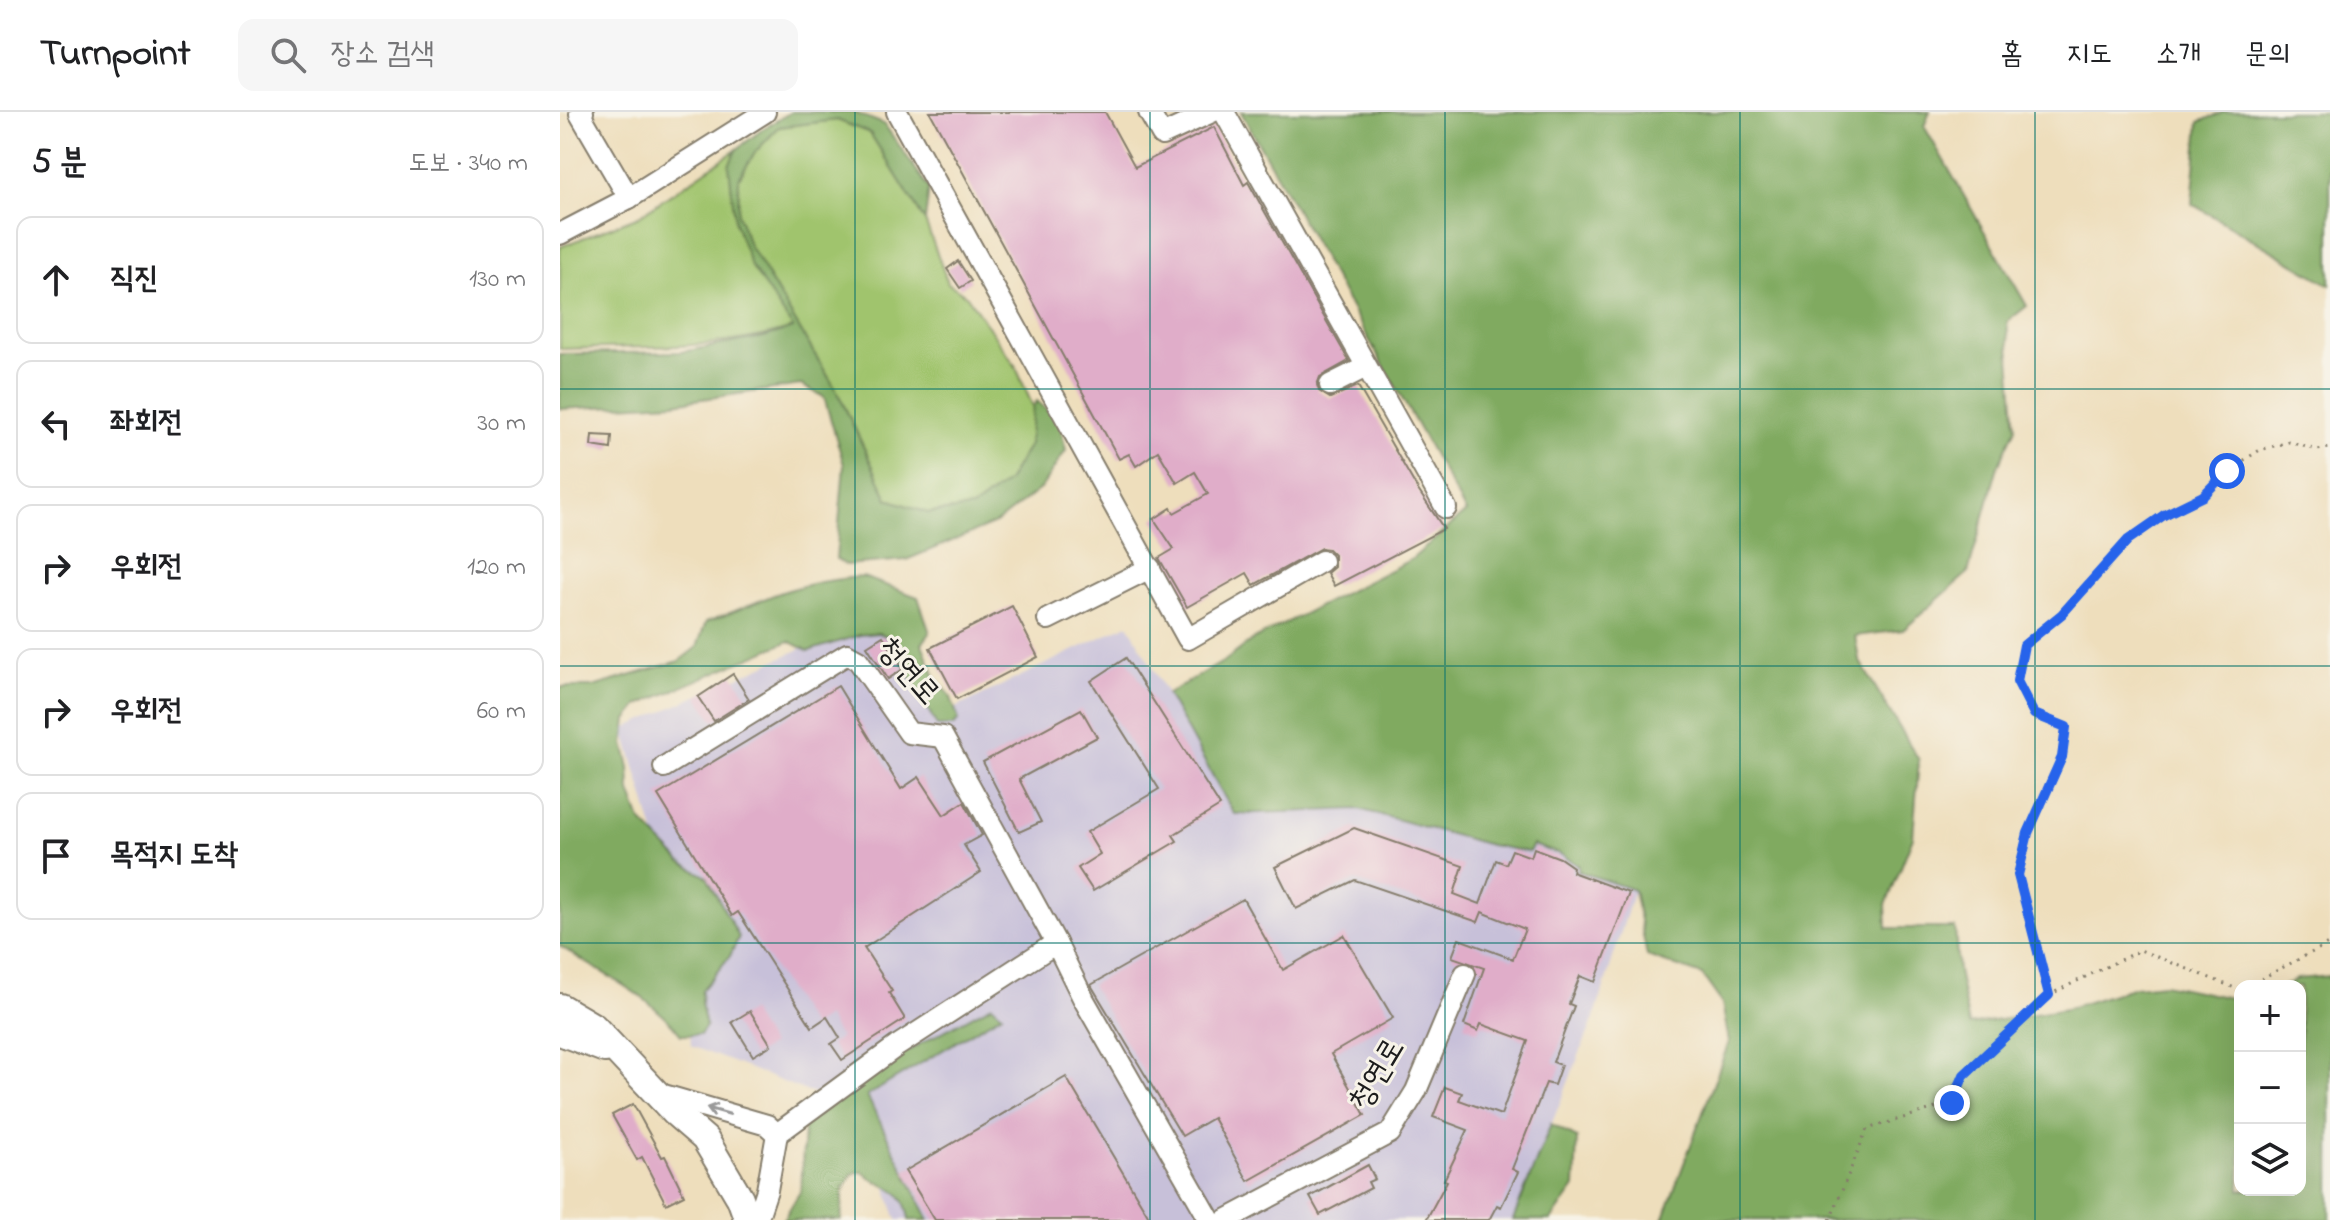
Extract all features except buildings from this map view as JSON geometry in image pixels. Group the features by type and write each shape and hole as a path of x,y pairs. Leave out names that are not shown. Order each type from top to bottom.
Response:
{"main road":[{"path":"560,1007 594,1027 648,1085"},
{"path":"560,1032 607,1050 705,1139 740,1198 748,1220"}],"street":[{"path":"583,112 580,114 629,198"},
{"path":"560,234 629,198 765,112"},
{"path":"897,112 1188,639 1322,561"},
{"path":"1149,112 1162,135 1212,112"},
{"path":"1224,112 1446,508"},
{"path":"1330,385 1366,367"},
{"path":"1048,619 1150,568"},
{"name":"청연로","path":"664,767 847,654 858,660 909,733 943,737 1084,1000 1210,1220"},
{"path":"757,1220 767,1190 777,1134 897,1046 1056,943"},
{"name":"청연로","path":"1226,1220 1390,1133 1416,1091 1465,974"},
{"path":"648,1085 767,1125 777,1134"}],"path":[{"path":"2049,995 2018,875 2028,833 2062,757 2066,727 2034,714 2017,681 2024,645 2062,614 2128,540 2164,515 2203,496 2227,471 2260,450 2289,442 2317,450 2330,448"},
{"path":"2259,980 2330,943"},
{"path":"1830,1220 1867,1129 1952,1103 1964,1075 2049,995 2140,950 2234,988"}],"shaded area":[{"path":"884,611 939,716 1128,624 1234,813 1359,809 1490,845 1509,848 1533,845 1562,855 1579,867 1579,871 1634,890 1596,1013 1513,1220 897,1220 860,1112 691,1046 687,984 674,901 624,729"}],"green space":[{"path":"791,112 853,112 884,124 929,188 925,221 870,133 837,120 779,127 755,152 739,178 738,215 749,245 838,393 888,499 928,513 972,508 1007,482 1029,445 1033,407 1037,401 1059,421 1066,450 1041,488 996,523 906,560 846,565 836,559 844,465 824,397 801,385 674,403 560,409 560,354 681,352 764,337 793,328 751,266 735,222 729,165 736,150"},
{"path":"1241,112 1930,112 1924,126 2027,306 2007,322 2016,428 1998,466 1968,573 1903,630 1855,636 1859,660 1919,760 1913,837 1886,905 1887,928 1955,928 1958,971 1969,1025 2066,1009 2135,987 2164,984 2234,999 2234,1196 2306,1196 2306,980 2295,980 2330,976 2330,1220 1663,1220 1729,1042 1722,1003 1702,975 1647,956 1634,890 1578,871 1579,866 1562,855 1533,845 1529,852 1490,845 1359,809 1234,814 1167,694 1226,660 1254,639 1412,559 1466,512"},
{"path":"2224,112 2330,112 2330,285 2192,204 2199,122"},
{"path":"837,120 870,133 925,221 948,283 967,296 1015,365 1033,407 1029,445 1007,482 972,508 928,513 888,499 838,393 749,245 738,215 739,178 755,152 779,127"},
{"path":"736,150 731,176 740,232 753,265 794,328 706,344 560,349 560,247 639,216"},
{"path":"863,577 918,597 930,633 922,644 936,679 950,695 959,720 953,726 937,726 889,637 878,633 860,635 809,651 789,641 639,705 627,720 624,744 629,763 630,791 641,821 681,862 707,877 739,937 730,956 702,990 701,1003 706,1026 700,1035 681,1035 655,1008 560,946 560,687 593,687 679,661 697,647 706,622 788,590"},
{"path":"992,1005 1002,1014 867,1096 929,1220 909,1220 898,1193 863,1172 852,1174 843,1191 841,1220 783,1220 801,1190 804,1126 894,1058"},
{"path":"1551,1124 1577,1138 1575,1187 1551,1220 1513,1220"}],"route":[{"path":"1952,1103 1964,1075 2049,995 2018,875 2028,833 2062,757 2066,727 2034,714 2017,681 2024,645 2062,614 2128,540 2164,515 2203,496 2227,471"}]}
